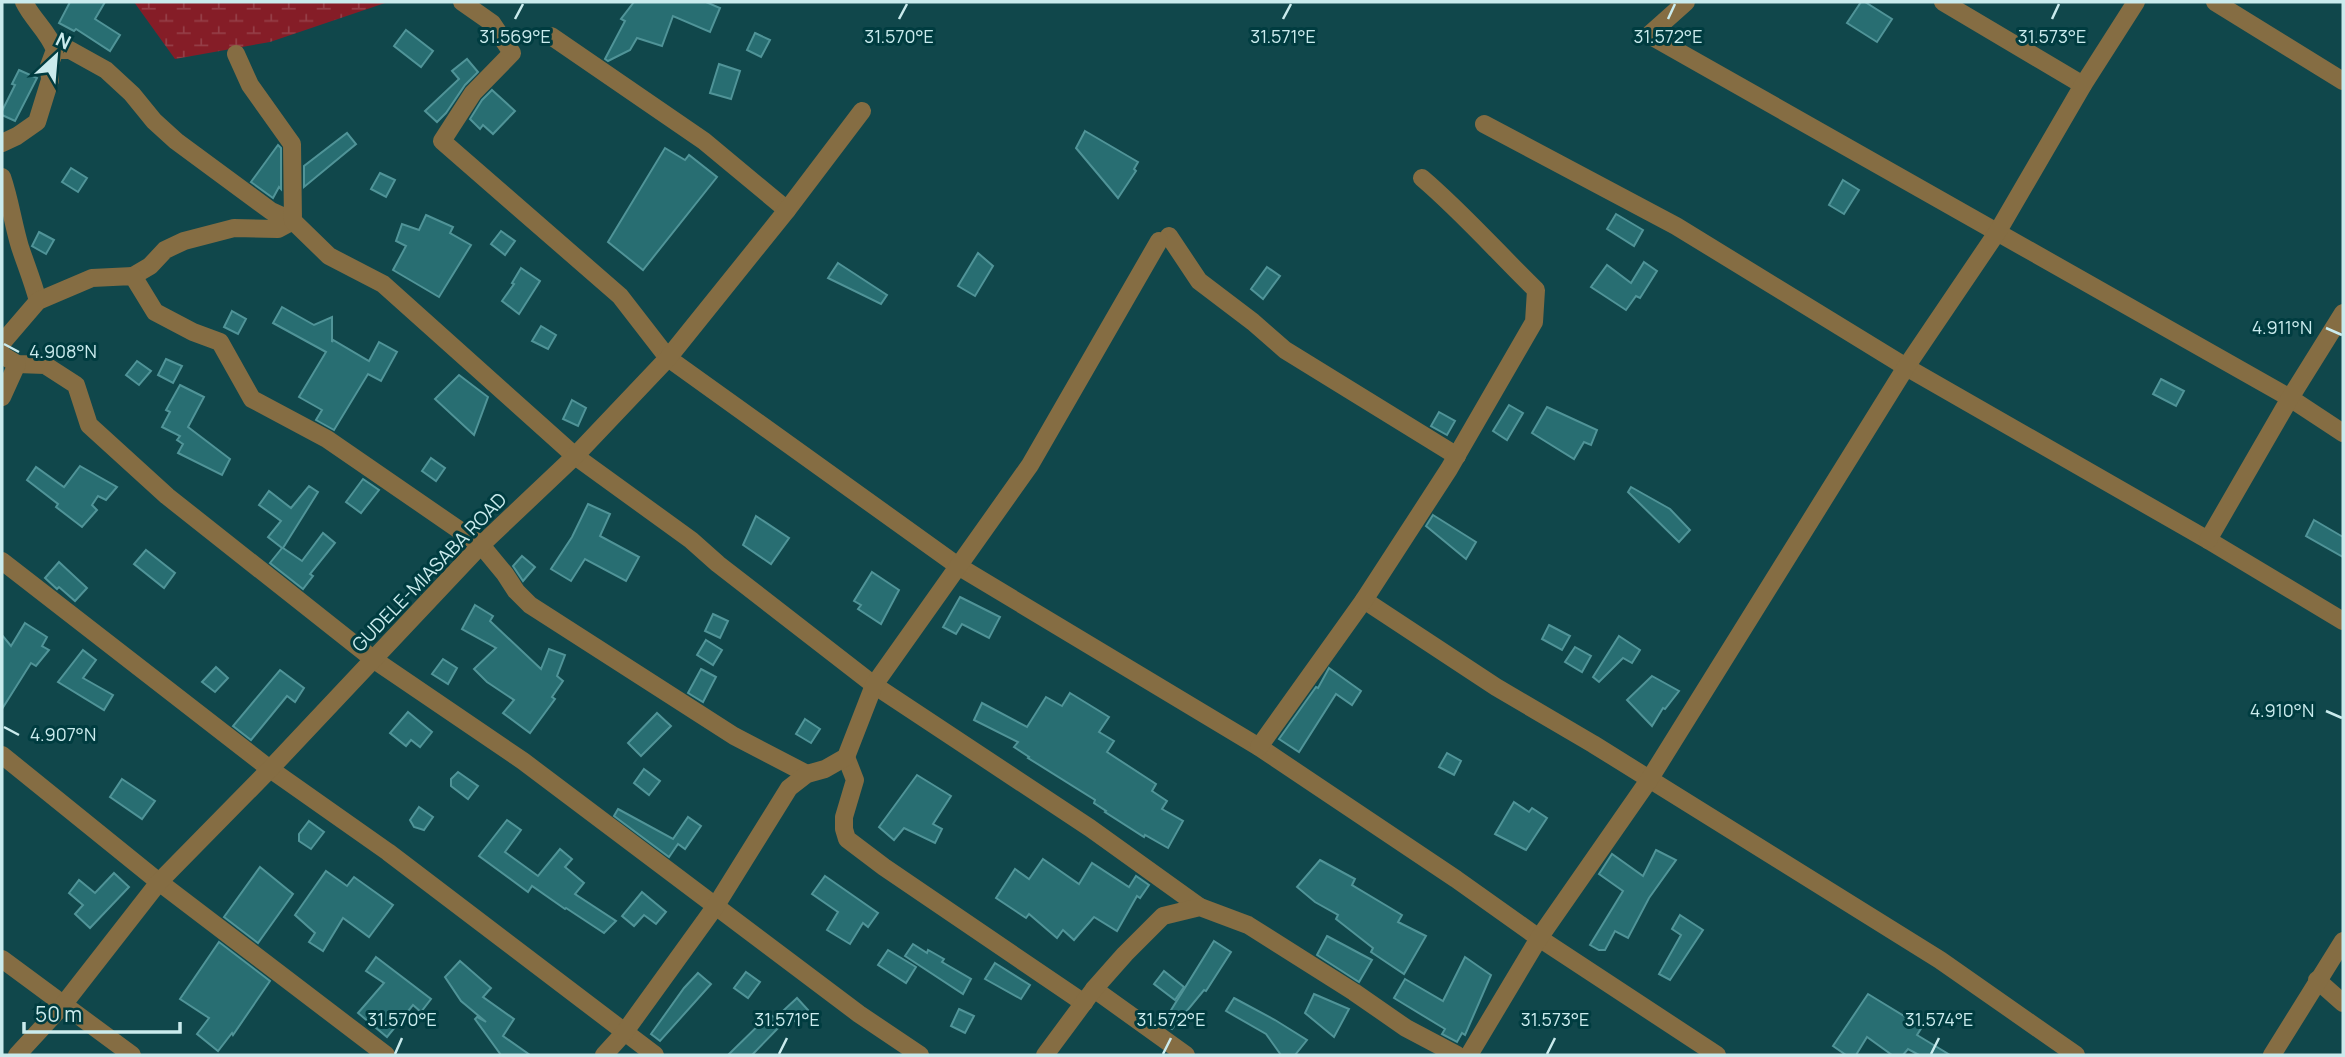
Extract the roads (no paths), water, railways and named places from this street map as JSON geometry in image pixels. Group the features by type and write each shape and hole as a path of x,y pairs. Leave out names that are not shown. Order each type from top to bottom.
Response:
{"street":[{"path":"2,143 37,122 50,80 48,66 55,50 51,38 23,2"},
{"path":"462,2 492,23 512,53 473,93 442,141 620,296 668,358 958,566 1259,747 1539,938 1717,1055"},
{"path":"1686,2 1648,35 2290,398 2343,433"},
{"path":"1943,2 2083,85"},
{"path":"1469,1055 1539,938 1648,780 1906,367 1998,231 2083,85 2136,2"},
{"path":"2214,2 2343,80"},
{"path":"551,36 704,141 787,210"},
{"path":"55,50 70,50 106,71 132,94 154,121 176,141 271,211 293,221 329,256 383,284 575,456 691,540 874,685 1090,828 1200,907 1248,925 1406,1028 1457,1055"},
{"path":"236,54 250,85 292,144 293,221"},
{"name":"GUDELE-MIASABA ROAD","path":"17,1055 63,1004 159,882 270,769 481,544 575,456 668,358 787,210 862,111"},
{"path":"1484,124 1676,226 1906,367 2208,540 2343,621"},
{"path":"2,177 20,247 38,301"},
{"path":"1259,747 1364,600 1457,456 1534,322 1536,290 1458,209 1422,178"},
{"path":"2,343 38,301 92,278 133,276 150,266 165,250 191,239 234,228 278,229 293,221"},
{"path":"604,1055 624,1033 715,907 789,788 807,774 825,769 846,757 874,685 1030,466 1164,238 1199,281 1254,322 1284,350 1457,456"},
{"path":"133,276 155,312 193,332 220,342 252,399 327,439 481,544 505,573 516,592 530,605 734,736 807,774"},
{"path":"2208,540 2290,398 2343,313"},
{"path":"2,397 9,360 45,365 76,384 89,425 167,496 373,659 523,761 859,1014 920,1055"},
{"path":"2,561 270,769 388,852 655,1055"},
{"path":"1364,600 1496,687 1593,744 1940,960 2076,1055"},
{"path":"2,755 159,882 386,1055"},
{"path":"846,757 855,780 844,817 847,839 884,867 1186,1055"},
{"path":"1045,1055 1089,996 1163,916 1200,907"},
{"path":"2272,1055 2343,941"},
{"path":"2,959 132,1055"},
{"path":"2317,980 2343,1003"}]}
